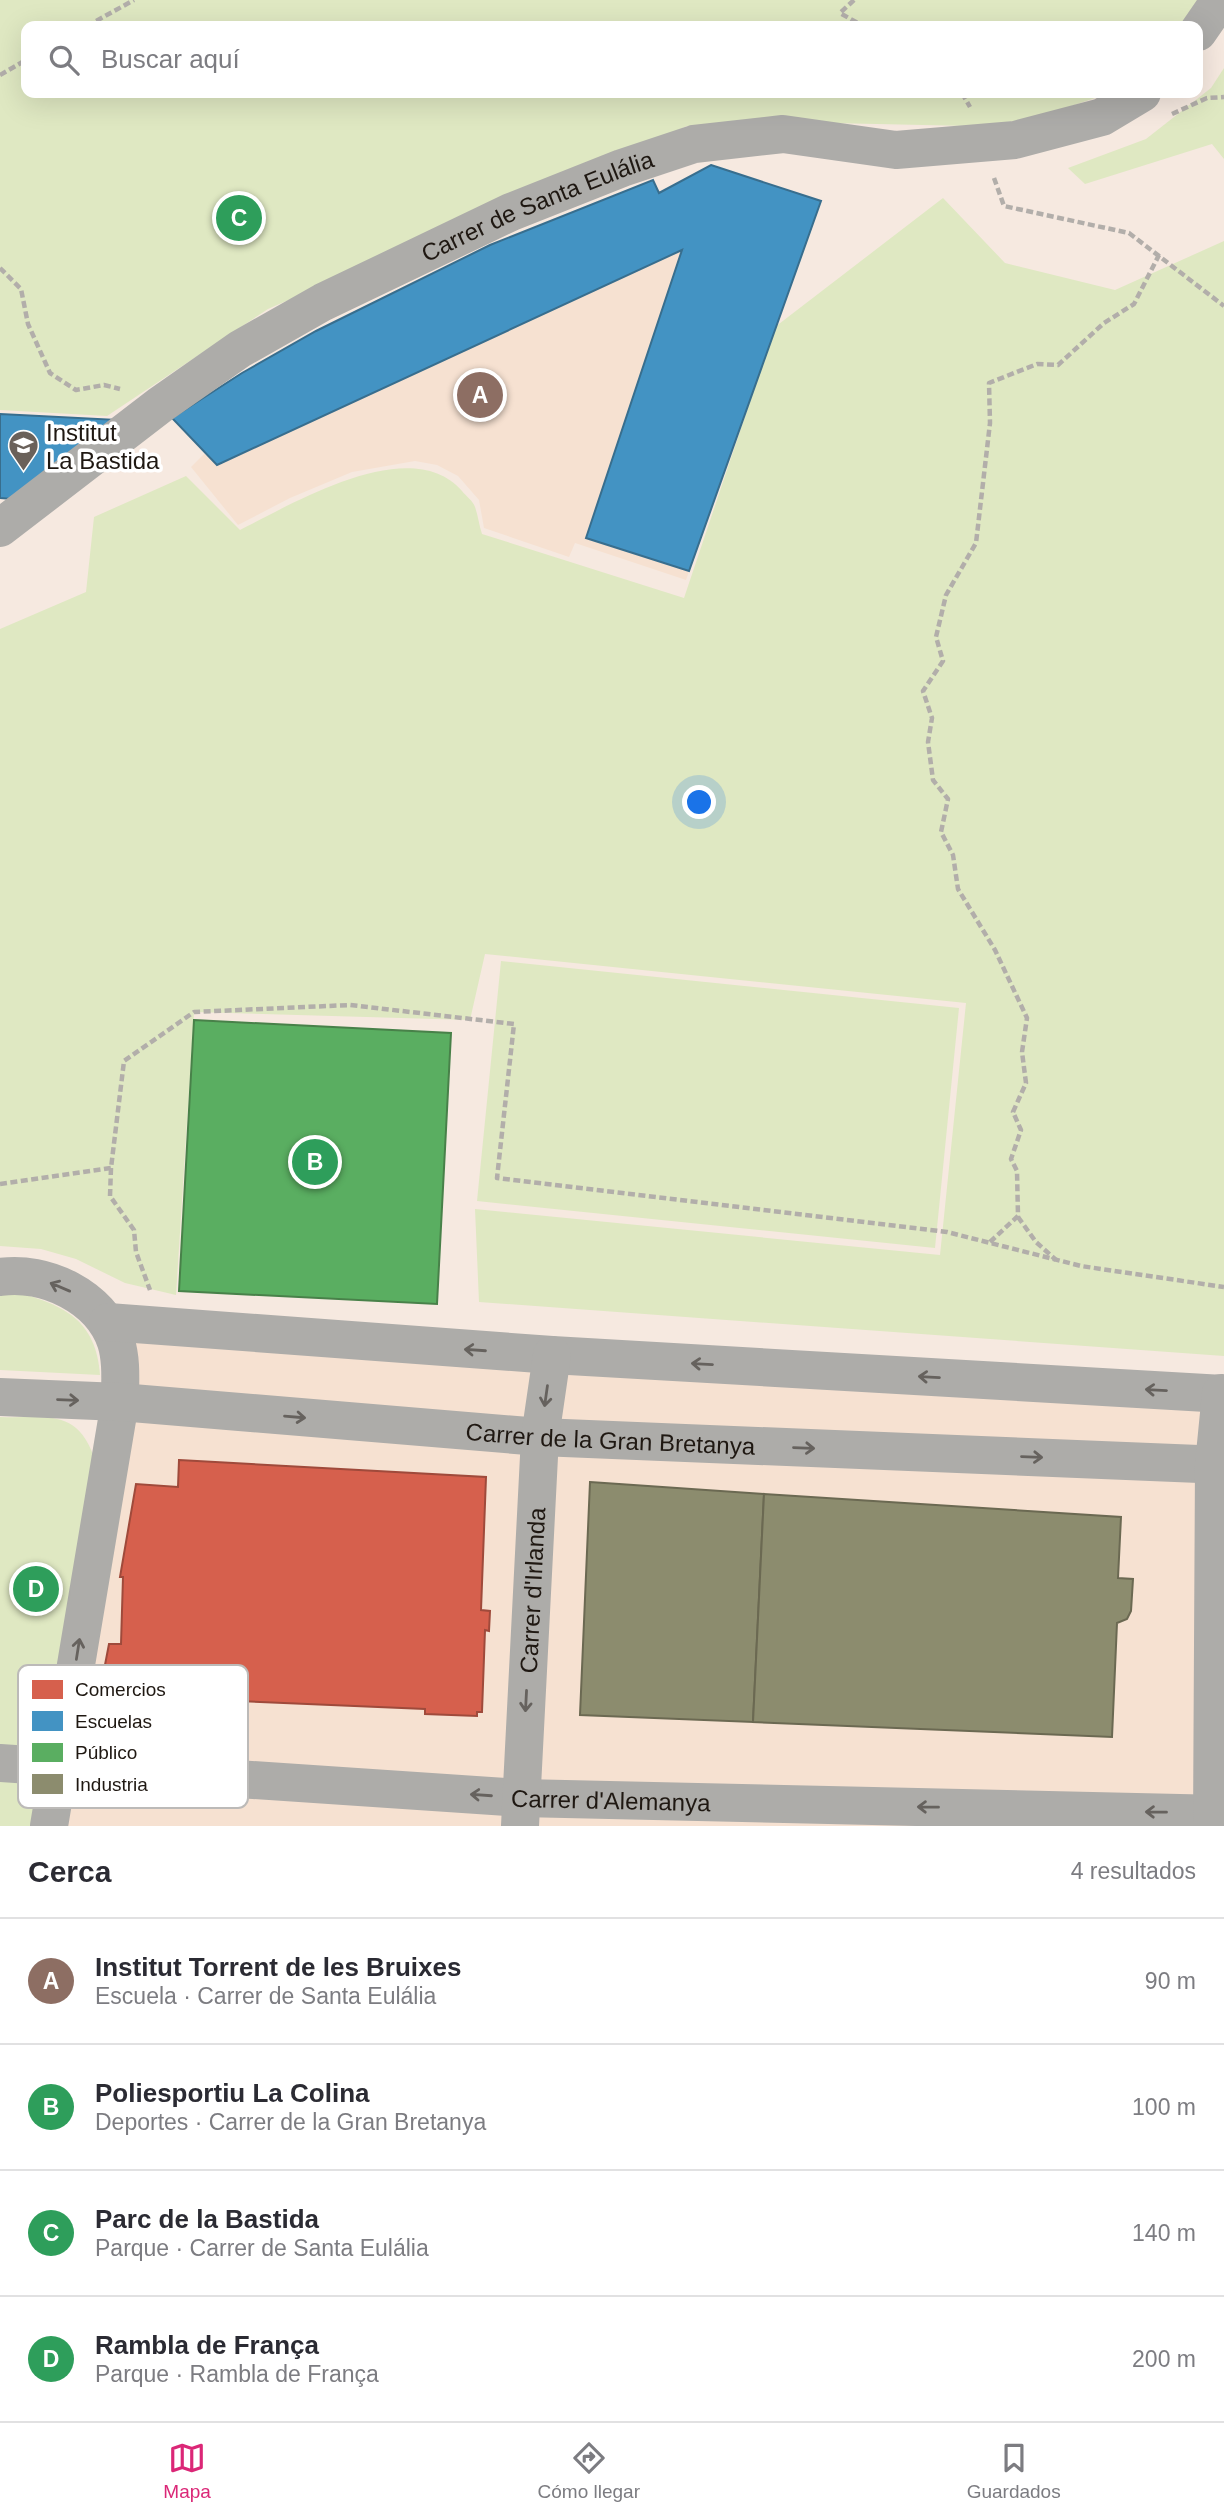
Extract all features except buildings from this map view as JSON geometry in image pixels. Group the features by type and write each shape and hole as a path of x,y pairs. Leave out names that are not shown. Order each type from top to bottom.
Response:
{"street":[{"path":"1203,25 1220,0"},
{"name":"Carrer de Santa Eulália","path":"0,528 160,405 240,349 323,302 511,212 694,144 783,134 896,149 1015,140 1102,117 1134,98"},
{"path":"0,1277 30,1277 60,1287 92,1305 108,1322 120,1361 120,1402 76,1665"},
{"path":"108,1322 552,1355 1222,1393 1216,1818"},
{"name":"Carrer d'Irlanda","path":"520,1812 540,1437 552,1355"},
{"name":"Carrer de la Gran Bretanya","path":"0,1397 120,1402 540,1437 1219,1464"},
{"name":"Carrer d'Alemanya","path":"0,1763 18,1764"},
{"name":"Carrer d'Alemanya","path":"248,1784 520,1812 1216,1818"},
{"path":"49,1826 52,1808"}],"path":[{"path":"96,21 134,0"},
{"path":"853,0 840,13 854,21"},
{"path":"0,75 21,63"},
{"path":"981,142 1004,206 1129,233 1224,306"},
{"path":"1056,1260 1036,1242 1018,1216 1017,1171 1011,1159 1021,1130 1013,1112 1026,1083 1023,1052 1027,1018 995,950 958,889 953,855 941,832 948,799 933,780 928,742 932,718 923,691 943,661 936,637 946,595 976,543 990,423 989,383 1037,364 1058,365 1104,324 1134,304 1159,256"},
{"path":"0,268 21,289 27,324 50,373 76,390 104,385 125,390 160,405"},
{"path":"150,1293 136,1252 134,1230 110,1196 124,1061 194,1012 350,1005 514,1024 497,1178 947,1232 1056,1260 1224,1287"},
{"path":"0,1184 111,1168"},
{"path":"990,1243 1018,1216"}],"shaded area":[{"path":"711,165 821,201 686,580 575,543 569,557 484,528 479,500 458,476 437,465 415,461 352,472 290,498 238,525 191,467 205,453 172,418 242,373 390,293 491,245 653,180 659,193"},
{"path":"127,1328 1202,1392 1224,1826 50,1826 53,1808 248,1808 248,1665 75,1665"}],"green space":[{"path":"0,0 1202,0 1190,21 21,21 21,98 1095,98 1033,119 969,126 830,123 687,126 268,309 107,416 0,410"},
{"path":"1224,68 1224,159 1212,144 1085,184 1068,168 1146,139 1198,98 1203,98 1203,94 1211,88"},
{"path":"943,198 1005,263 1115,290 1224,241 1224,1356 479,1302 475,1209 940,1255 966,1003 485,954 470,1020 194,1012 176,1295 125,1283 76,1259 41,1249 0,1246 0,629 86,592 94,517 186,476 240,530 290,504 352,478 384,470 413,468 440,475 462,491 474,505 482,534 684,598 775,327"},
{"path":"501,961 959,1008 935,1248 477,1201"},
{"path":"16,1292 63,1309 74,1318 92,1341 100,1375 0,1370 0,1294"},
{"path":"0,1417 45,1417 68,1423 78,1430 87,1441 94,1457 59,1665 18,1665 18,1808 35,1808 32,1826 0,1826"}],"place":[{"name":"Parc de la Bastida","path":"239,218"},
{"name":"Institut Torrent de les Bruixes","path":"480,395"},
{"name":"Institut La Bastida","path":"23,473"},
{"name":"Poliesportiu La Colina","path":"315,1162"},
{"name":"Rambla de França","path":"36,1589"}]}
